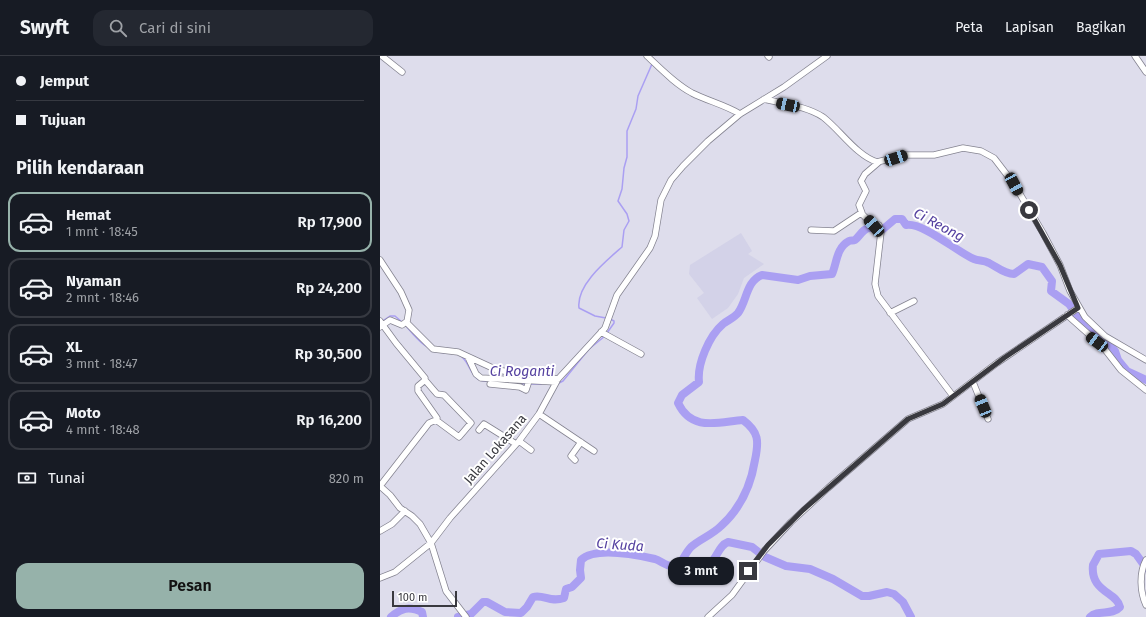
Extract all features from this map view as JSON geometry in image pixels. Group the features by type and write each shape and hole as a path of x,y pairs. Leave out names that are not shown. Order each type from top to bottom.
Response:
{"street":[{"path":"382,56 402,72"},
{"name":"Jalan Lokasana","path":"380,578 395,572 431,543 450,518 517,442 539,414 556,382 605,334 608,318 617,295 650,248 655,236 661,200 671,180 708,141 740,114 827,56"},
{"path":"1136,56 1146,72"},
{"path":"651,60 691,92 724,105 740,114"},
{"path":"764,99 808,110 817,114 869,159 880,162"},
{"path":"953,396 878,296 875,284 881,230 878,225 874,226 862,213 859,205 866,191 861,182 865,174 880,162 906,155 934,155 963,148 981,151 994,158 1014,184 1046,238 1060,265 1077,309 1089,323 1105,336 1146,360"},
{"path":"811,230 834,231 862,213"},
{"path":"380,260 397,285 409,310 405,323"},
{"path":"890,313 914,301"},
{"path":"708,617 732,595 764,550 828,488 908,419 934,409 1077,309"},
{"path":"1068,314 1103,347 1121,370 1146,390"},
{"path":"425,380 418,386 418,391 436,415 436,420 459,438 471,423 444,395 437,394 381,324 390,320 405,323 431,348 456,351 497,370 556,382"},
{"path":"605,334 641,354"},
{"path":"468,357 478,376 493,382 520,387 526,390 529,383"},
{"path":"493,382 556,382"},
{"path":"973,382 988,418"},
{"path":"539,414 594,452"},
{"path":"436,420 428,423 380,486 390,495 396,504 420,524 431,543 442,582 466,617"},
{"path":"480,430 484,424 531,450"},
{"path":"575,460 571,456 581,442"},
{"path":"380,531 390,526 405,511"},
{"path":"1145,561 1142,569 1142,589 1146,605"}],"shaded area":[{"path":"741,233 752,251 748,254 764,264 744,278 738,294 728,308 712,319 697,298 704,293 689,274 690,265"}],"waterway":[{"name":"Ci Roganti","path":"606,318 595,316 579,308 579,299 587,282 593,274 622,247 624,230 629,221 627,214 618,201 622,189 624,168 627,157 627,131 636,109 638,96 652,64"},
{"name":"Ci Reong","path":"679,565 691,547 717,529 734,512 744,496 751,478 757,447 755,433 743,420 715,423 698,422 684,412 678,403 682,395 699,382 702,359 709,343 718,329 738,313 750,286 757,278 762,275 798,280 810,276 832,274 839,252 845,244 849,241 855,240 868,228 882,230 895,219 902,219 906,225 913,225 921,228 976,260 987,262 1007,273 1014,274 1028,264 1042,267 1052,281 1051,291 1069,304 1086,328 1105,341 1115,351 1118,360 1127,371 1146,380"},
{"name":"Ci Roganti","path":"381,322 390,316 395,316 403,323"},
{"name":"Ci Roganti","path":"607,333 614,323 614,321 610,319"},
{"name":"Ci Roganti","path":"406,326 428,348 447,353"},
{"name":"Ci Roganti","path":"557,384 563,381 589,349 605,336"},
{"name":"Ci Roganti","path":"462,357 474,376 486,381"},
{"name":"Ci Roganti","path":"509,382 525,384"},
{"name":"Ci Roganti","path":"529,384 541,384"},
{"name":"Ci Kuda","path":"458,617 471,614 483,602 487,602 505,612 521,613 533,597 537,596 555,600 564,598 566,589 572,587 581,578 581,560 596,553 606,552 628,554 655,559 670,566 703,567 711,563 721,547 728,542 752,547 765,557 786,566 810,569 833,579 862,596 887,592 894,594 903,602 911,617"},
{"name":"Ci Kuda","path":"1090,617 1097,613 1117,610 1120,607 1118,602 1099,586 1093,574 1093,565 1099,554 1131,551 1136,554 1146,568"},
{"name":"Ci Kuda","path":"391,617 405,609 413,609 422,612 423,617"}],"route":[{"path":"748,571 768,545 803,510 908,419 916,417 943,404 1039,333 1078,308 1060,265 1029,210"}]}
